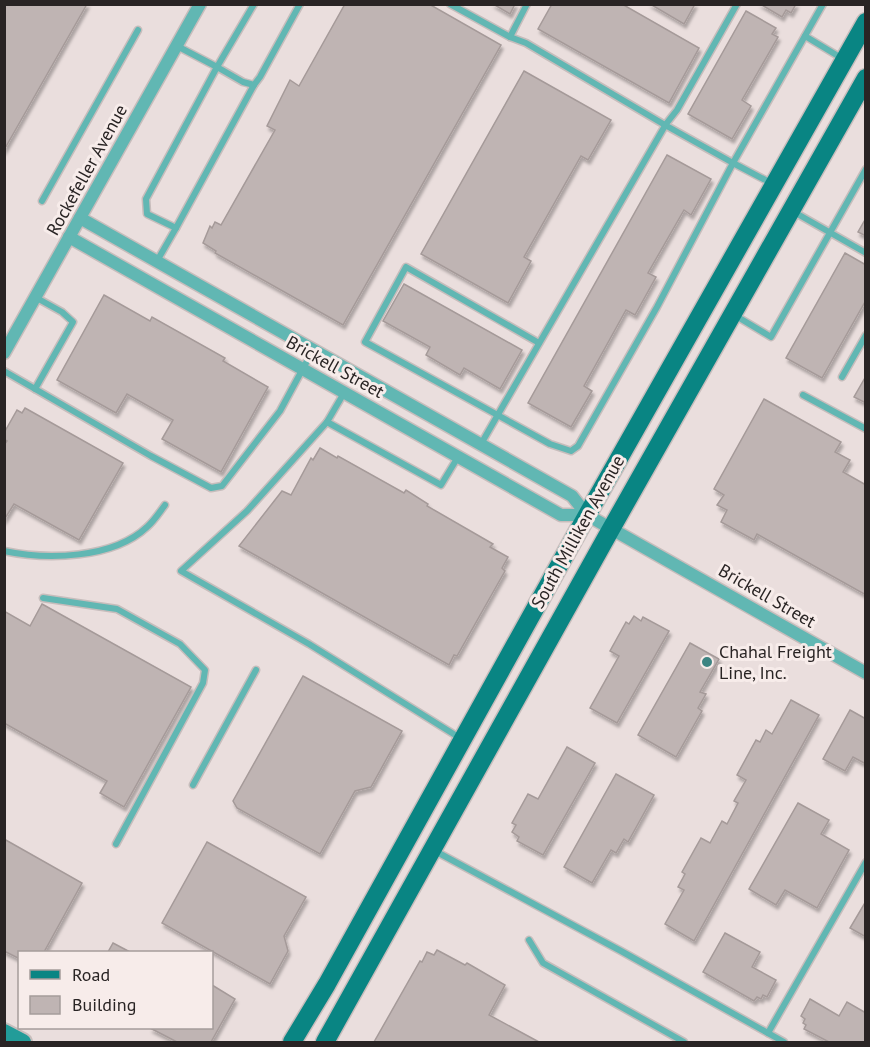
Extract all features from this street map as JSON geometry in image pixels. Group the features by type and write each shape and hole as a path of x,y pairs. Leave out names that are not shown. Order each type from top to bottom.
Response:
{"main road":[{"name":"South Milliken Avenue","path":"292,1042 327,984 587,515 866,22"},
{"name":"South Milliken Avenue","path":"325,1042 611,529 864,83"},
{"path":"4,1032 23,1042"}],"street":[{"name":"Rockefeller Avenue","path":"4,353 200,4"},
{"name":"Brickell Street","path":"80,218 572,496 587,515 866,672"},
{"name":"Brickell Street","path":"69,237 561,515 587,515"}],"lane":[{"path":"176,228 147,214 146,199 217,67 254,4"},
{"path":"157,262 300,4"},
{"path":"450,4 510,37 526,43 665,125 774,184"},
{"path":"510,37 527,4"},
{"path":"481,444 737,4"},
{"path":"539,343 406,267 365,342 550,444 571,451 578,446 823,4"},
{"path":"42,201 138,30"},
{"path":"805,36 844,59"},
{"path":"177,46 243,82 254,85"},
{"path":"732,314 771,337 866,169"},
{"path":"791,210 866,253"},
{"path":"35,297 62,312 73,322 35,389"},
{"path":"842,377 866,336"},
{"path":"4,371 211,488 222,486 280,411 313,350"},
{"path":"345,393 327,422 247,511 182,571 309,644 463,740"},
{"path":"803,394 866,429"},
{"path":"327,422 441,485 458,457"},
{"path":"4,551 63,557 82,555 103,549 146,529 165,506"},
{"path":"43,598 117,609 180,644 205,670 203,683 116,844"},
{"path":"193,785 256,670"},
{"path":"432,850 621,951 784,1042"},
{"path":"768,1033 866,862"},
{"path":"529,940 543,963 684,1042"}],"building":[{"path":"4,4 87,4 4,150"},
{"path":"345,4 429,4 501,45 343,325 215,253 216,251 203,243 210,226 212,228 215,222 221,225 275,130 267,126 290,80 299,86"},
{"path":"493,4 515,4 510,14"},
{"path":"552,4 622,4 699,48 669,103 538,29"},
{"path":"650,4 695,4 684,24"},
{"path":"760,4 796,4 791,13 786,10 782,17"},
{"path":"746,11 776,28 772,34 778,37 742,100 751,106 732,139 688,114"},
{"path":"524,71 611,120 588,160 581,156 524,257 531,261 508,303 421,254"},
{"path":"667,155 711,179 691,215 684,210 648,273 656,277 635,315 626,310 584,386 592,391 571,427 528,403"},
{"path":"866,218 866,236 858,232"},
{"path":"845,253 866,265 866,300 822,378 786,358"},
{"path":"404,284 522,350 500,389 464,368 460,375 426,355 430,347 383,321"},
{"path":"104,295 150,321 152,317 225,358 223,361 268,387 221,472 162,439 173,420 127,394 116,413 57,380"},
{"path":"866,376 866,403 854,397"},
{"path":"764,399 841,442 835,452 850,460 843,472 866,485 866,595 757,534 754,540 721,522 727,510 717,505 724,495 714,489"},
{"path":"25,408 123,463 79,540 14,504 4,520 4,445 7,441 4,439 4,433 17,410 22,413"},
{"path":"320,448 404,493 406,490 428,504 427,506 493,544 490,547 508,557 502,568 505,571 457,656 454,655 449,665 239,546 282,491 291,495 311,458 313,460"},
{"path":"42,604 191,687 124,807 100,793 107,781 4,723 4,611 30,626"},
{"path":"634,616 641,621 643,617 669,631 617,723 590,708 619,656 610,651 626,622 629,624"},
{"path":"690,643 719,659 700,692 706,694 698,708 702,711 676,757 638,735"},
{"path":"303,676 402,731 371,787 355,791 320,854 237,808 233,801"},
{"path":"791,700 819,715 694,941 665,924 684,890 678,887 685,874 682,872 701,838 710,843 722,821 727,824 738,803 734,801 746,780 737,775 756,740 760,742 766,730 772,734"},
{"path":"850,710 866,719 866,764 853,757 845,771 823,759"},
{"path":"567,747 595,763 543,855 517,841 519,837 512,832 516,825 512,823 528,794 538,799"},
{"path":"616,774 654,795 628,842 624,839 616,853 611,850 592,883 564,867"},
{"path":"798,803 829,820 821,834 849,850 817,908 785,890 776,905 749,889"},
{"path":"4,839 82,883 45,951 18,951 18,958 4,951"},
{"path":"207,842 306,897 284,936 288,951 270,984 162,923"},
{"path":"866,901 866,937 850,928"},
{"path":"725,933 760,952 752,967 776,980 767,997 763,995 761,999 757,997 754,1001 703,972"},
{"path":"113,943 128,951 109,951"},
{"path":"437,950 465,965 467,963 505,985 489,1015 539,1042 374,1042 420,961 422,962 427,952 434,955"},
{"path":"213,986 235,999 211,1042 177,1042 152,1029 213,1029"},
{"path":"810,999 839,1016 847,1002 866,1013 866,1042 829,1042 804,1029 805,1019 801,1016"}],"place":[{"name":"Chahal Freight Line, Inc.","path":"707,662"}]}
